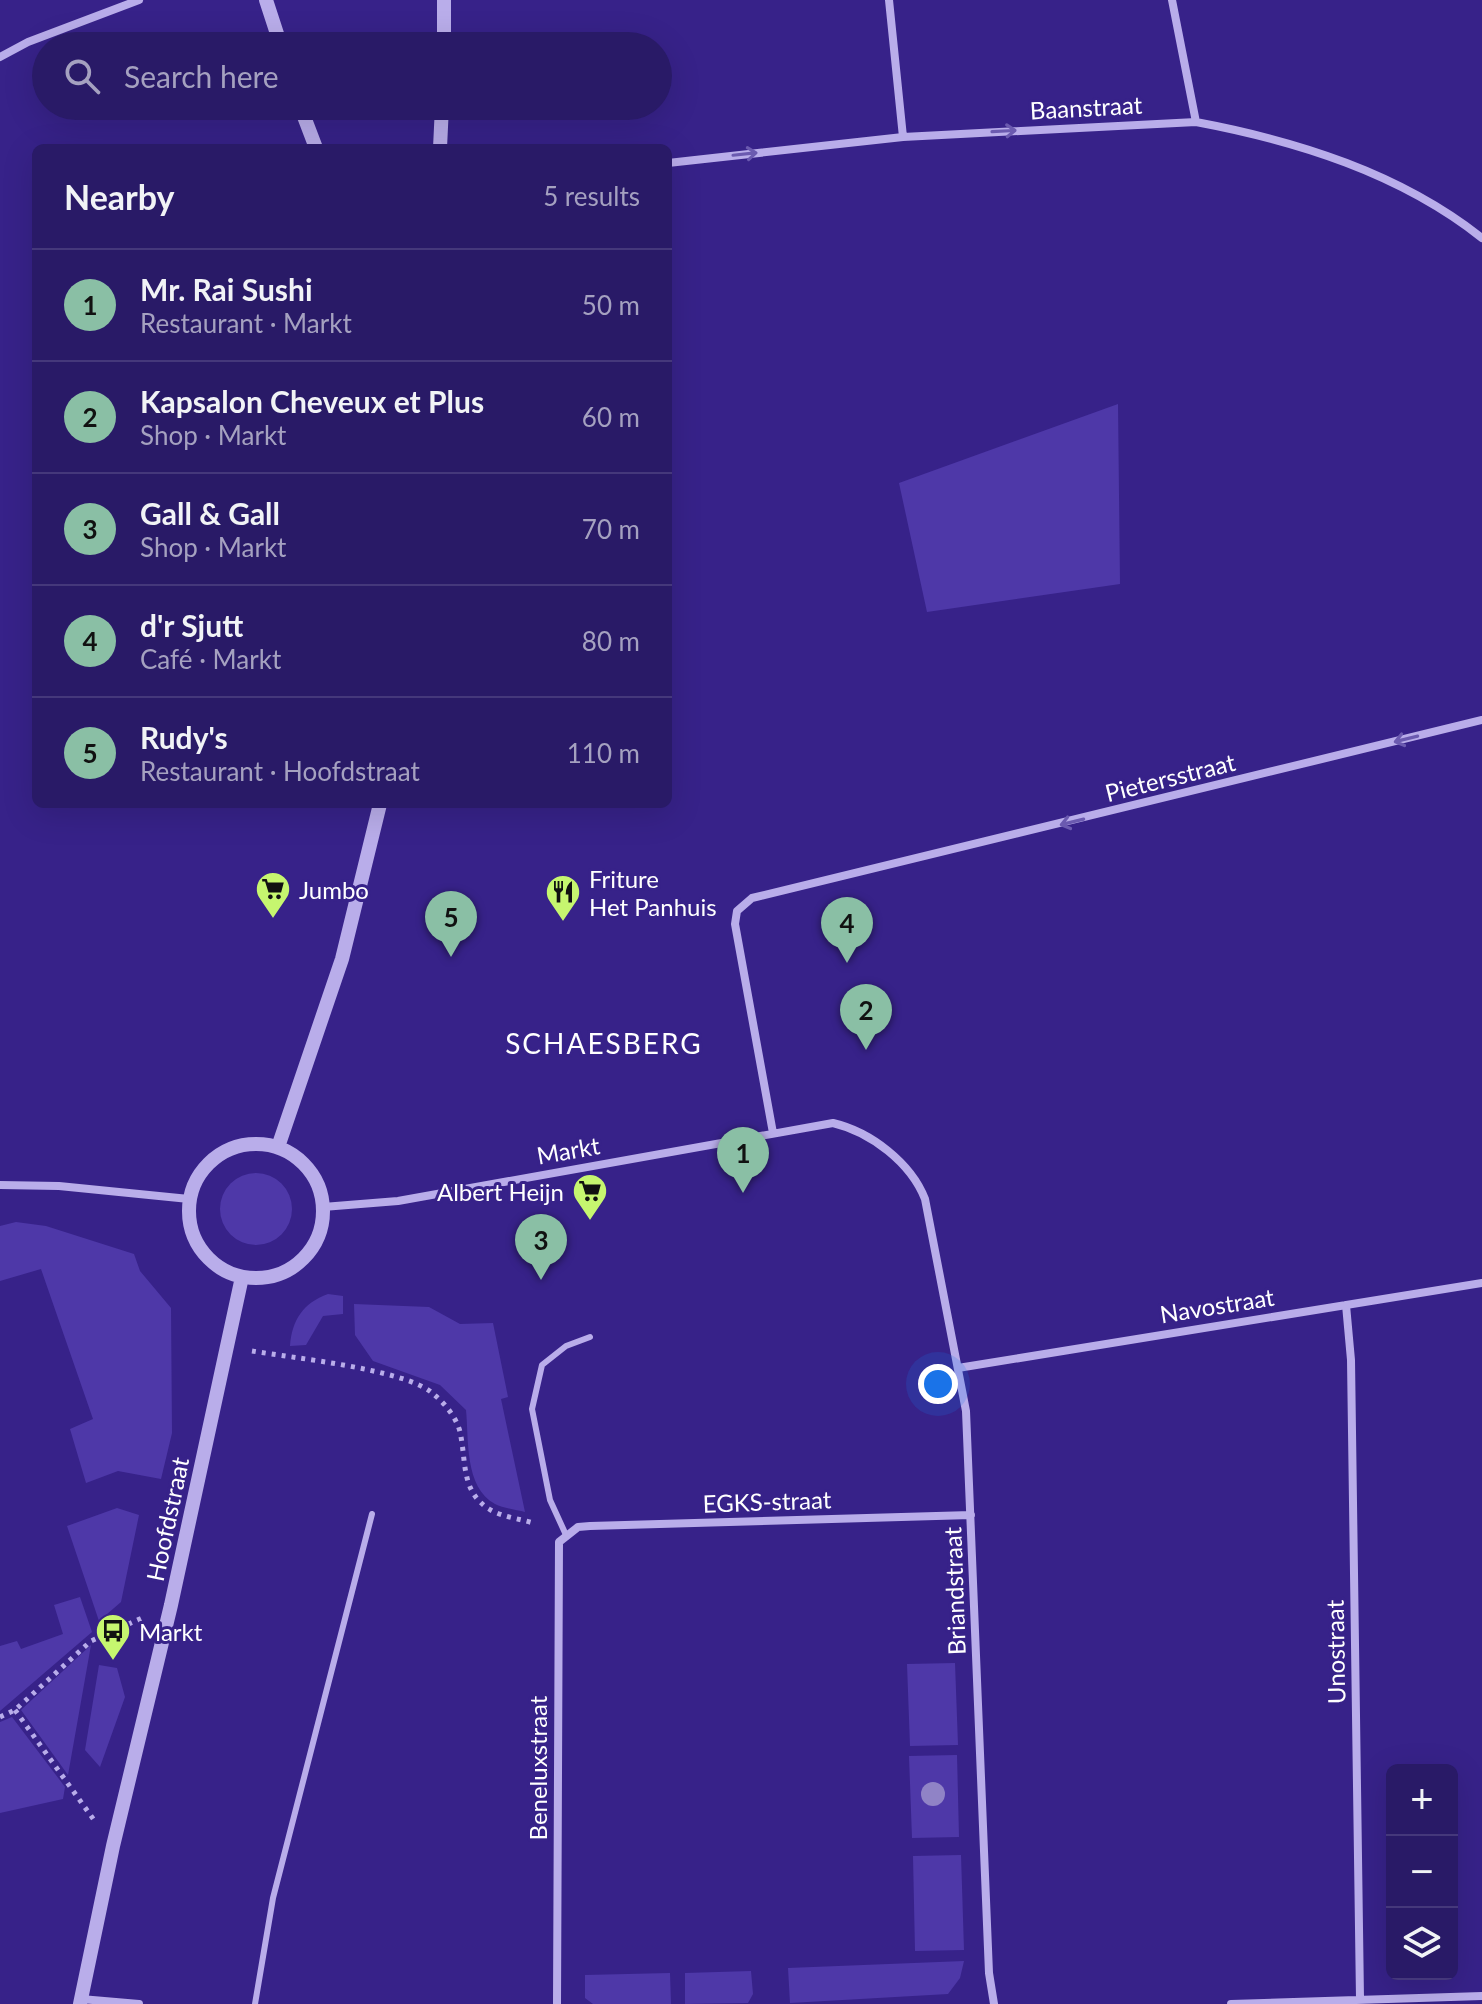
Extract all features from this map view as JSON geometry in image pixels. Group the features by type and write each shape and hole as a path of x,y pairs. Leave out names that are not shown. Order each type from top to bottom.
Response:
{"street":[{"path":"54,32 139,0"},
{"path":"266,0 276,32"},
{"path":"444,0 444,32"},
{"path":"889,0 903,137"},
{"path":"1172,0 1196,122"},
{"path":"0,57 32,40"},
{"path":"305,120 314,144"},
{"path":"440,144 441,120"},
{"name":"Baanstraat","path":"672,163 903,137 1196,122 1304,147 1390,181 1482,238"},
{"name":"Pietersstraat","path":"773,1133 735,924 737,911 752,898 1482,720"},
{"path":"278,1147 342,959 379,808"},
{"name":"Markt","path":"323,1207 398,1201 833,1123 849,1127 887,1151 918,1182"},
{"path":"255,1143 278,1147 292,1154 314,1177 323,1207 320,1231 308,1253 290,1269 267,1277 242,1277 223,1270 206,1257 189,1220 189,1199 197,1178 212,1159 232,1148 255,1143"},
{"name":"Briandstraat","path":"918,1182 925,1199 966,1411 989,1973 994,2004"},
{"path":"0,1185 59,1186 189,1199"},
{"name":"Hoofdstraat","path":"81,2002 113,1846 171,1605 242,1277"},
{"name":"Navostraat","path":"958,1368 1482,1283"},
{"name":"Unostraat","path":"1346,1305 1352,1376 1360,1999"},
{"name":"EGKS-straat","path":"566,1535 578,1527 590,1526 971,1515"},
{"name":"Beneluxstraat","path":"557,2004 557,1556 559,1542 566,1535"},
{"path":"1231,2004 1482,1996"},
{"path":"81,2002 139,2004"}],"lane":[{"path":"566,1535 550,1500 532,1409 542,1365 566,1346 590,1337"},
{"path":"255,2004 273,1898 372,1514"}],"path":[{"path":"227,1347 377,1372 429,1390 449,1409 461,1434 464,1473 480,1500 489,1509 566,1535"},
{"path":"0,1717 15,1710 91,1641 171,1605"},
{"path":"15,1710 113,1846"}],"shaded area":[{"path":"1118,404 1120,584 927,612 899,483"},
{"path":"263,1173 282,1183 290,1195 290,1223 282,1235 270,1243 249,1245 230,1235 222,1223 220,1202 230,1183 242,1175"},
{"path":"16,1222 46,1226 134,1254 140,1271 171,1308 172,1433 161,1479 118,1471 86,1483 70,1429 93,1419 41,1269 0,1281 0,1226"},
{"path":"328,1294 343,1296 343,1314 323,1316 306,1345 290,1346 293,1328 300,1314 312,1302"},
{"path":"354,1304 429,1307 460,1324 493,1323 508,1397 501,1399 525,1512 495,1504 478,1486 470,1462 466,1410 440,1385 373,1361 355,1335"},
{"path":"117,1508 139,1515 121,1602 99,1621 67,1526"},
{"path":"80,1597 92,1632 0,1711 0,1646 17,1641 21,1649 63,1634 54,1605"},
{"path":"91,1645 68,1775 21,1710"},
{"path":"955,1663 958,1745 910,1746 907,1664"},
{"path":"99,1665 117,1668 125,1697 100,1767 85,1750"},
{"path":"12,1717 65,1787 63,1799 0,1813 0,1722"},
{"path":"957,1755 959,1837 912,1838 909,1756"},
{"path":"961,1855 964,1950 915,1951 913,1856"},
{"path":"964,1961 960,1978 948,1994 790,2003 788,1968"},
{"path":"751,1971 753,1994 748,2003 685,2004 685,1973"},
{"path":"670,1973 671,2004 593,2004 585,1998 585,1975"}],"place":[{"name":"Jumbo","path":"273,920"},
{"name":"Friture Het Panhuis","path":"563,923"},
{"name":"Rudy's","path":"451,957"},
{"name":"d'r Sjutt","path":"847,963"},
{"name":"Kapsalon Cheveux et Plus","path":"866,1050"},
{"name":"Mr. Rai Sushi","path":"743,1193"},
{"name":"Albert Heijn","path":"590,1222"},
{"name":"Gall & Gall","path":"541,1280"},
{"name":"Markt","path":"113,1662"}],"district":[{"name":"SCHAESBERG","path":"604,1043"}]}
